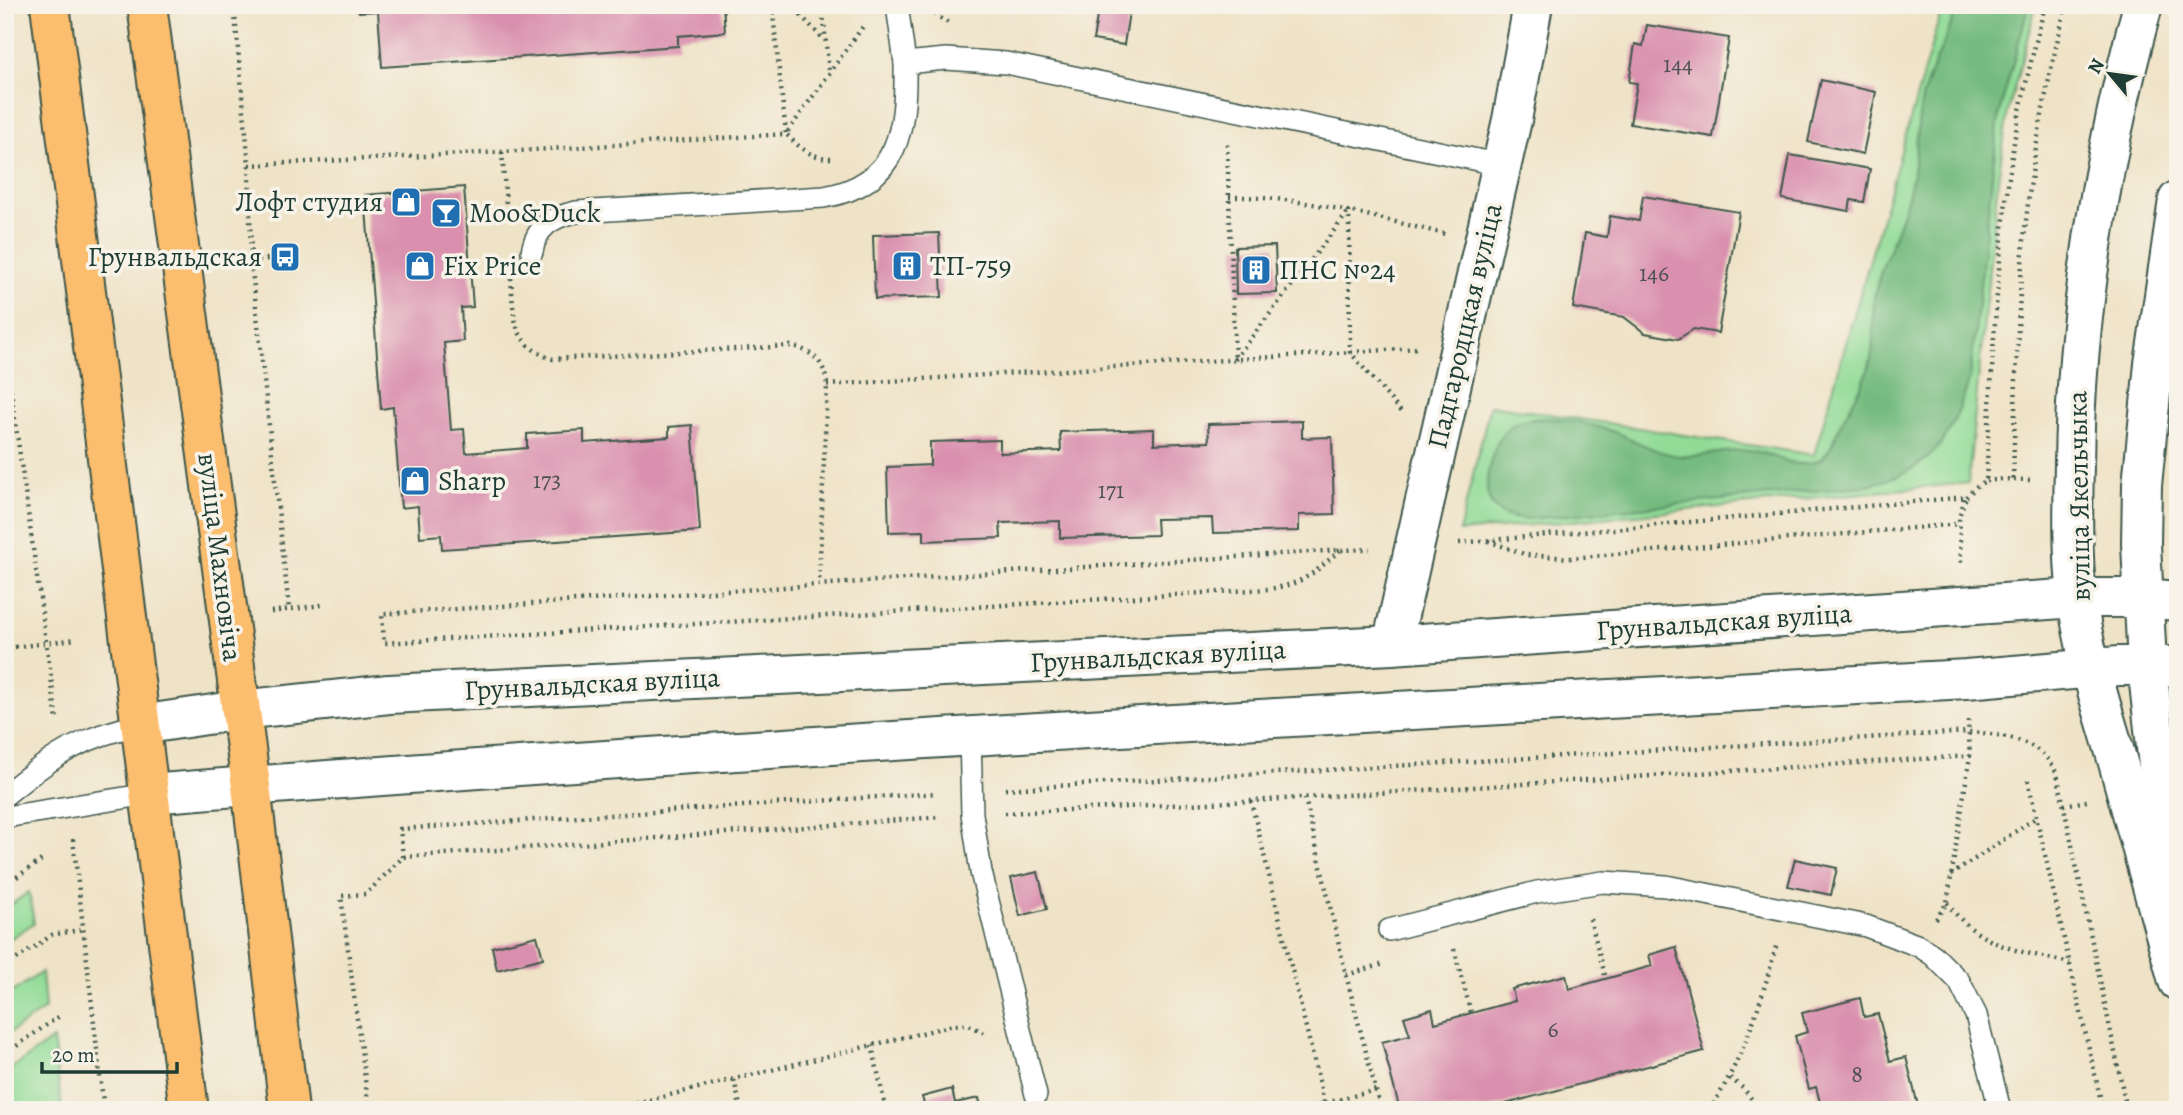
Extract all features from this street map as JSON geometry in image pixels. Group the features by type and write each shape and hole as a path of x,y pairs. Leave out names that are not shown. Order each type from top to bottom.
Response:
{"main road":[{"path":"50,5 189,1110"},
{"name":"вуліца Махновіча","path":"147,5 251,786 289,1110"}],"street":[{"name":"Падгародцкая вуліца","path":"1392,645 1502,165 1533,5"},
{"name":"вуліца Якельчыка","path":"2143,5 2106,158 2091,241 2080,328 2074,411 2074,546 2077,598 2090,668 2178,981"},
{"path":"2178,200 2162,292 2142,485 2160,599 2178,951"},
{"name":"Грунвальдская вуліца","path":"140,725 240,710 389,694 1392,645 2077,598 2160,599"},
{"path":"149,794 423,772 970,736 1966,679 2090,668 2162,666"}],"lane":[{"path":"532,252 544,226 553,218 576,212 824,197 858,188 873,178 896,145 904,112 905,63 897,5"},
{"path":"905,63 946,59 1006,63 1502,165"},
{"path":"5,795 61,752 95,736 140,725"},
{"path":"970,736 972,814 981,872 1036,1095"},
{"path":"5,817 149,794"},
{"path":"1389,930 1537,892 1604,882 1666,886 1866,926 1919,946 1959,981 1969,998 1981,1031 2000,1110"}],"path":[{"path":"234,5 249,164 251,261 289,609"},
{"path":"772,5 786,134 814,156 836,156"},
{"path":"791,5 826,42"},
{"path":"822,5 829,73"},
{"path":"1986,481 2003,241 2012,157 2025,87 2045,5"},
{"path":"2013,479 2024,237 2041,119 2066,5"},
{"path":"863,15 866,35"},
{"path":"786,134 864,24"},
{"path":"249,164 502,152 786,134"},
{"path":"1227,134 1235,359"},
{"path":"502,152 508,230"},
{"path":"1229,197 1273,198 1349,211 1448,234"},
{"path":"1349,211 1350,352 1405,417 1408,405"},
{"path":"1235,359 1349,211"},
{"path":"183,267 285,257"},
{"path":"510,269 517,331 523,341 543,356 564,360 791,346 814,355 822,364 827,385 819,584"},
{"path":"827,385 1421,348 1418,359"},
{"path":"1961,567 1959,516 1966,497 1986,481 2037,481"},
{"path":"1340,551 1308,578 1268,589 384,643 382,614 819,584 1340,551 1415,547 1966,497"},
{"path":"1487,541 1527,555 1572,558 1959,524"},
{"path":"265,613 322,605"},
{"path":"15,647 76,639"},
{"path":"1919,946 1947,903 1970,756 1967,708"},
{"path":"403,857 400,829 971,791 1969,732 2000,735 2025,742 2043,755 2056,771 2127,1110"},
{"path":"369,1110 341,896 366,894 403,857 972,814 1305,798 1970,756"},
{"path":"2028,780 2103,1110"},
{"path":"1305,798 1381,1110"},
{"path":"1251,801 1325,1107"},
{"path":"1951,875 2037,817"},
{"path":"5,886 43,859"},
{"path":"5,898 12,880"},
{"path":"1947,903 1965,925 1988,941 2070,962"},
{"path":"1710,1110 1748,1040 1761,1002 1785,909"},
{"path":"1587,911 1606,979"},
{"path":"5,967 52,935 84,929"},
{"path":"1453,944 1471,1013"},
{"path":"1346,975 1386,963"},
{"path":"5,1054 61,1015"},
{"path":"608,1110 961,1024 976,1028 990,1037"},
{"path":"872,1045 886,1110"},
{"path":"1730,1077 1744,1089 1760,1110"},
{"path":"734,1080 741,1110"},
{"path":"1299,1110 1325,1107 1376,1090"},
{"path":"392,1103 403,1110"}],"green space":[{"path":"1943,5 2036,5 2008,112 1998,179 1968,483 1459,532 1490,405 1814,455"},
{"path":"1956,5 2029,5 1999,114 1970,378 1955,420 1935,451 1906,472 1863,486 1529,519 1516,518 1498,511 1488,497 1487,487 1495,449 1509,428 1532,419 1592,425 1672,455 1699,456 1754,451 1804,464 1824,456 1868,371 1873,344 1876,288 1908,197 1922,99"},
{"path":"29,892 34,923 5,942 6,908"},
{"path":"42,972 45,1009 5,1036 5,997"},
{"path":"53,1039 62,1110 5,1110 5,1073"}],"building":[{"path":"358,5 723,5 725,32 678,36 678,46 382,67 378,11 359,12"},
{"path":"1099,5 1130,5 1124,45 1093,40"},
{"path":"1647,25 1729,38 1713,137 1630,124 1637,83 1629,82 1635,44 1643,46"},
{"path":"1821,80 1876,92 1863,154 1808,142"},
{"path":"1790,155 1870,169 1864,202 1851,200 1849,211 1782,199"},
{"path":"464,187 473,307 461,308 463,341 444,343 451,430 464,429 466,453 527,448 527,434 584,430 584,443 669,437 669,427 692,425 700,531 442,549 441,535 420,537 418,506 401,508 393,407 381,409 365,195"},
{"path":"1643,196 1739,212 1718,333 1694,329 1678,339 1645,333 1624,317 1573,308 1585,233 1607,237 1610,216 1639,221"},
{"name":"ТП-759","path":"939,233 942,297 875,299 873,235"},
{"name":"ПНС №24","path":"1275,246 1277,293 1236,294 1235,247"},
{"path":"1302,421 1302,438 1332,437 1334,514 1299,515 1299,531 1213,533 1212,518 1156,519 1157,535 1060,538 1060,521 1000,523 1001,538 924,541 924,531 889,532 887,467 930,465 930,442 1000,440 1000,453 1061,451 1060,432 1154,429 1154,444 1209,442 1208,424"},
{"path":"1795,859 1837,868 1831,895 1788,886"},
{"path":"1038,872 1047,909 1020,916 1011,878"},
{"path":"537,936 543,958 497,970 492,947"},
{"path":"1676,947 1704,1051 1483,1110 1400,1110 1382,1042 1410,1035 1404,1017 1432,1009 1435,1023 1515,1001 1512,989 1566,975 1569,989 1652,966 1649,955"},
{"path":"1860,998 1864,1017 1878,1014 1890,1061 1906,1057 1919,1110 1822,1110 1816,1087 1809,1089 1795,1036 1807,1032 1802,1013"},
{"path":"952,1089 955,1103 979,1098 982,1110 926,1110 922,1097"}],"place":[{"name":"Лофт студия","path":"406,202"},
{"name":"Моо&Duck","path":"446,213"},
{"name":"Грунвальдская","path":"285,257"},
{"name":"Fix Price","path":"420,266"},
{"name":"ТП-759","path":"907,266"},
{"name":"ПНС №24","path":"1256,270"},
{"name":"Sharp","path":"415,481"}]}
